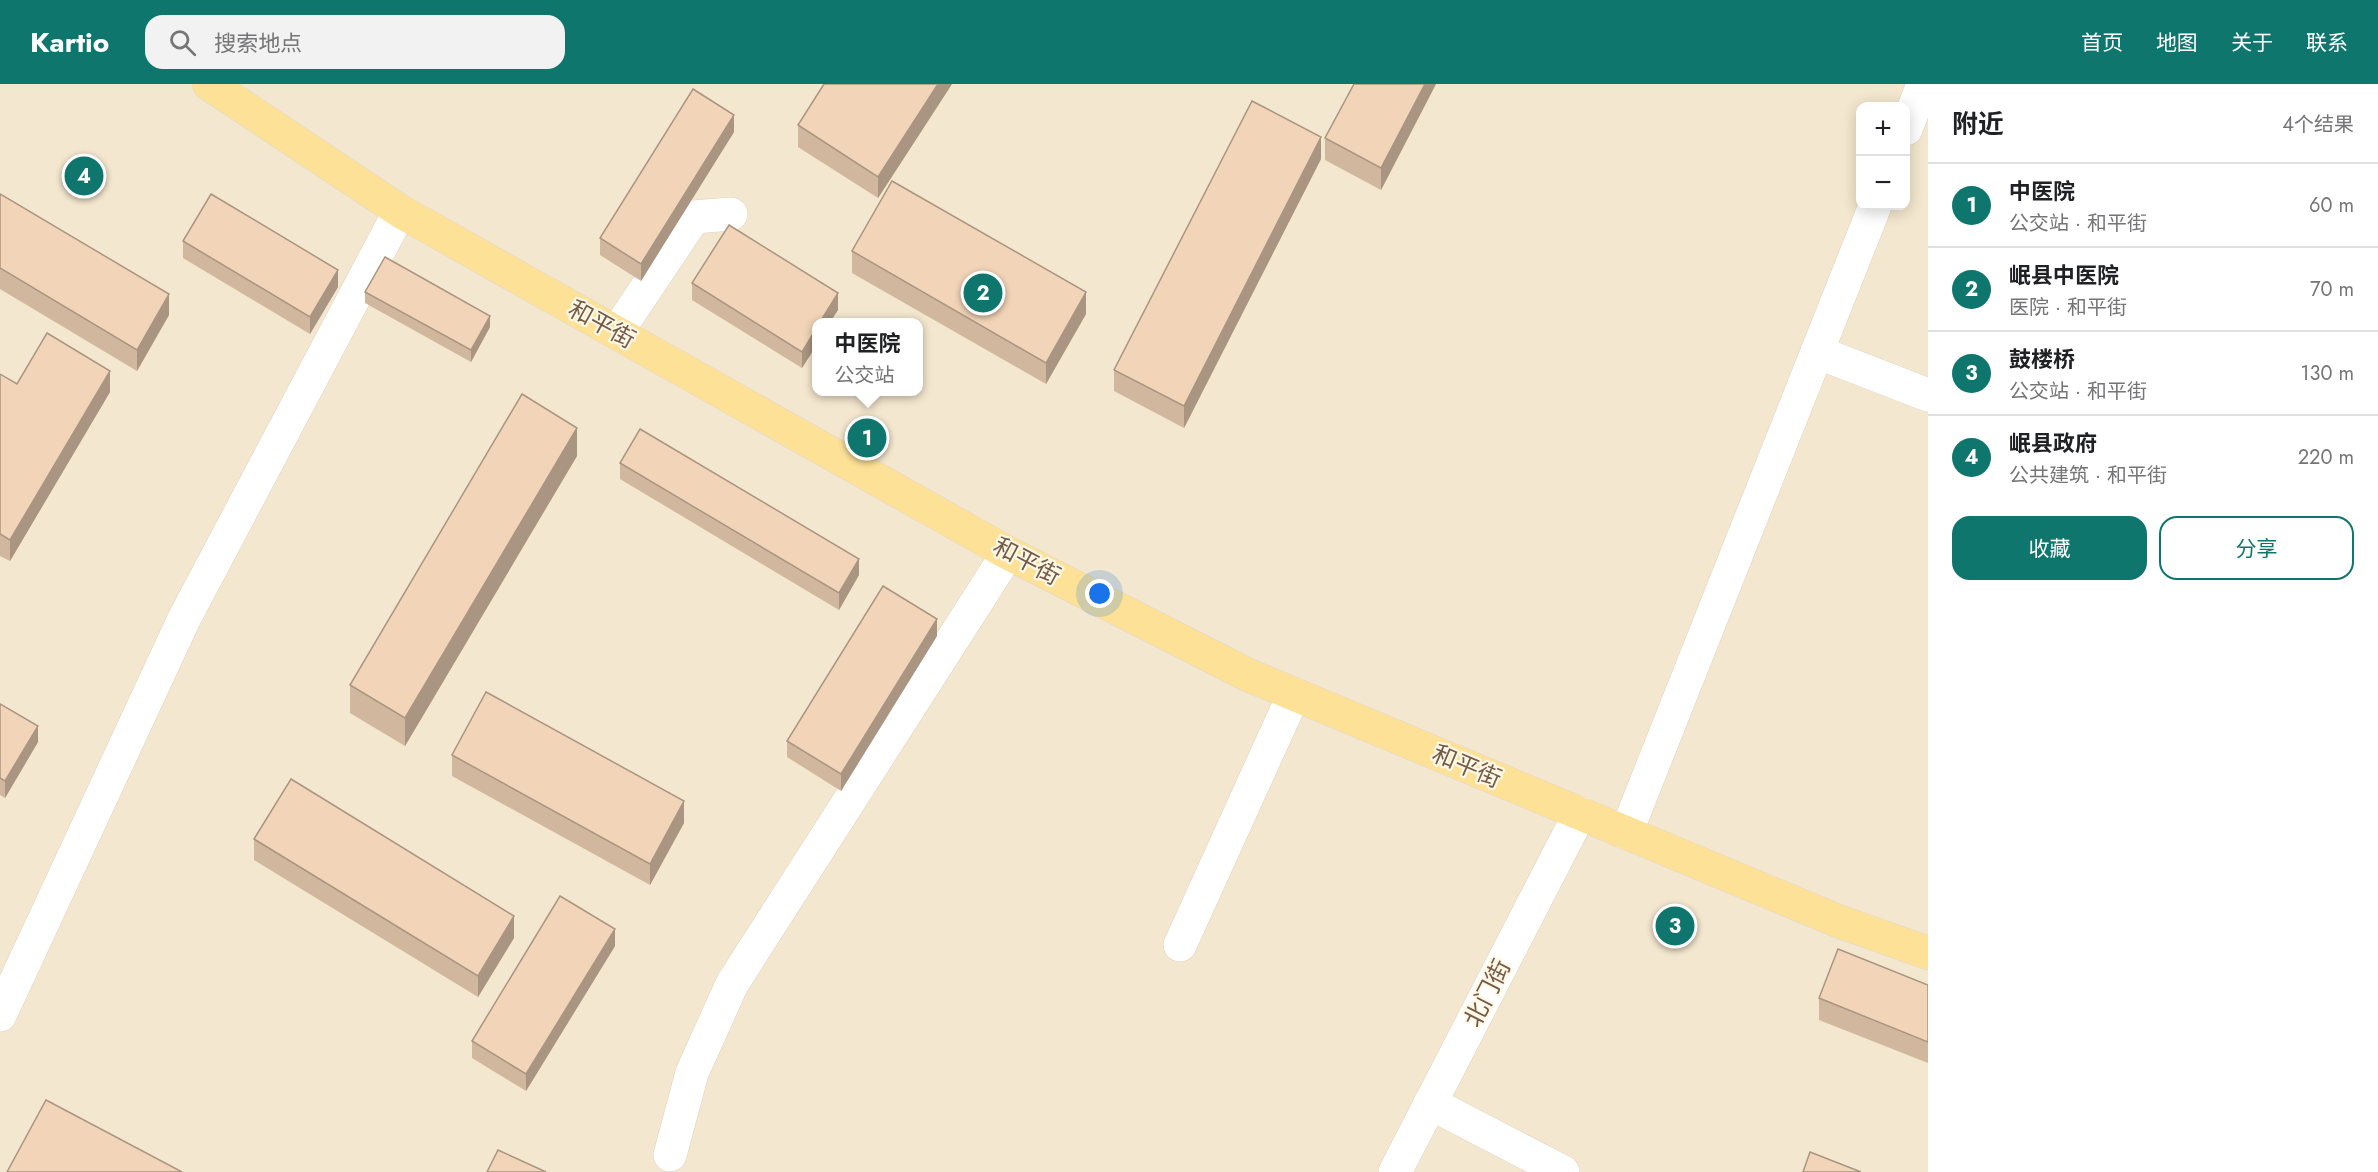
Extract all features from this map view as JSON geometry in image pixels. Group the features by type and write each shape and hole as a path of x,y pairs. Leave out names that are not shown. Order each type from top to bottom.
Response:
{"main road":[{"name":"和平街","path":"209,84 242,93 400,211 1008,553 1248,675 1838,921 1928,953"}],"street":[{"path":"1910,116 1923,84"},
{"path":"1626,833 1873,210"},
{"path":"0,1015 184,619 400,211"},
{"path":"616,332 694,217 731,214"},
{"path":"1817,352 1928,395"},
{"path":"670,1155 692,1073 732,984 1008,553"},
{"path":"1180,945 1294,693"},
{"name":"北门街","path":"1395,1172 1580,813"},
{"path":"1430,1103 1563,1172"}],"shaded area":[{"path":"0,84 1928,84 1928,1172 0,1172"}],"building":[{"path":"824,84 938,84 878,177 798,125"},
{"path":"1354,84 1425,84 1381,168 1325,138"},
{"path":"693,89 734,115 641,264 600,238"},
{"path":"1252,101 1321,137 1184,406 1114,370"},
{"path":"892,181 1086,292 1046,363 852,251"},
{"path":"0,194 169,294 137,350 0,268"},
{"path":"211,194 338,270 310,317 183,241"},
{"path":"729,225 838,293 822,318 812,318 812,336 802,352 692,283"},
{"path":"385,257 490,316 471,350 365,292"},
{"path":"47,333 110,371 10,540 0,534 0,374 17,384"},
{"path":"522,394 577,428 405,718 350,685"},
{"path":"640,429 859,559 839,593 620,463"},
{"path":"883,586 937,619 841,774 787,741"},
{"path":"486,692 684,801 650,864 452,755"},
{"path":"0,704 38,726 5,781 0,778"},
{"path":"291,779 514,916 478,976 254,839"},
{"path":"560,896 615,929 526,1074 472,1041"},
{"path":"1838,949 1928,985 1928,1042 1819,998"},
{"path":"46,1100 182,1172 7,1172"},
{"path":"498,1150 546,1172 487,1172"},
{"path":"1810,1152 1861,1172 1803,1172"}],"place":[{"name":"岷县政府","path":"84,176"},
{"name":"岷县中医院","path":"983,293"},
{"name":"中医院","path":"867,438"},
{"name":"鼓楼桥","path":"1675,926"}]}
